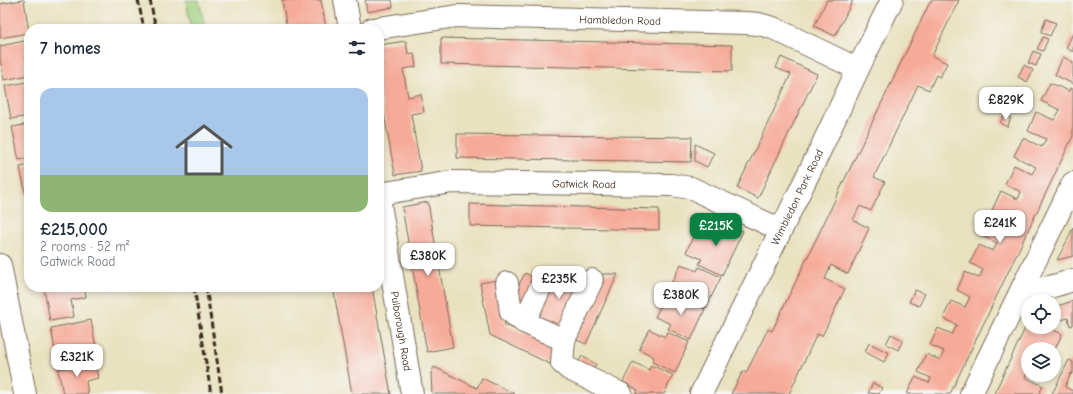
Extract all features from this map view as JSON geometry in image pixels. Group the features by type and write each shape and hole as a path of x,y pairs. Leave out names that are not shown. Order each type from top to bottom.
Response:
{"street":[{"path":"345,0 349,24"},
{"name":"Wimbledon Park Road","path":"701,394 892,0"},
{"name":"Hambledon Road","path":"384,27 458,16 759,24 773,28 858,69"},
{"name":"Gatwick Road","path":"384,193 452,182 671,185 691,188 781,230"},
{"path":"971,394 1073,183"},
{"name":"Pulborough Road","path":"384,228 412,394"},
{"path":"0,265 6,328 25,394"},
{"path":"524,322 544,280"},
{"path":"592,280 564,340 562,363 569,369 620,394"},
{"path":"1024,287 1040,289 1073,280"},
{"path":"507,283 511,312 524,322 564,340"}],"green space":[{"path":"186,0 199,0 204,24 190,24"}],"building":[{"path":"24,0 28,24 24,24 24,34 0,38 0,4"},
{"path":"282,0 321,0 325,24 286,24"},
{"path":"365,0 392,0 393,7 367,12"},
{"path":"827,0 853,0 835,36 814,26"},
{"path":"931,0 959,0 932,56 947,63 940,77 936,75 929,90 918,85 874,177 885,182 871,211 860,206 853,220 869,228 848,274 831,265 825,279 845,289 822,336 817,334 789,394 731,394 743,371 746,373 768,329 772,331"},
{"path":"1046,19 1056,23 1050,36 1041,32"},
{"path":"1073,33 1073,52 1066,48"},
{"path":"1043,37 1048,39 1043,51 1037,49"},
{"path":"441,38 732,45 732,71 441,64"},
{"path":"24,41 24,76 4,80 0,59 0,46"},
{"path":"406,41 408,54 414,53 416,67 403,69 408,97 421,94 424,112 411,114 421,171 395,175 384,114 384,44"},
{"path":"1033,51 1041,54 1036,66 1028,63"},
{"path":"781,57 817,74 758,198 737,188 791,74 776,68"},
{"path":"1063,57 1073,62 1073,84 1055,75"},
{"path":"1024,65 1033,70 1027,82 1018,77"},
{"path":"24,83 24,117 11,119 5,86"},
{"path":"1050,83 1069,91 1070,88 1073,89 1073,136 950,394 907,394 915,377 929,383 931,378 918,372 926,354 940,360 944,351 930,345 938,328 952,334 957,325 943,318 951,301 965,307 970,297 957,290 965,272 979,278 983,270 970,263 979,245 993,251 997,243 982,236 991,219 1005,225 1007,222 1009,217 992,210 1001,191 1018,199 1021,192 1005,184 1014,165 1032,174 1036,167 1014,156 1023,138 1042,147 1046,139 1028,131 1036,112 1054,120 1060,110 1041,101"},
{"path":"1009,103 1016,106 1014,111 1007,109"},
{"path":"1004,115 1011,118 1007,127 1000,123"},
{"path":"24,125 24,159 19,160 12,127"},
{"path":"457,134 692,137 691,162 457,158"},
{"path":"695,144 714,153 707,167 695,161"},
{"path":"24,166 24,186 20,167"},
{"path":"428,202 453,347 427,352 402,207"},
{"path":"470,204 659,209 659,230 470,226"},
{"path":"721,220 743,231 722,275 699,264 702,259 686,252 696,231 712,239"},
{"path":"1073,227 1073,256 1057,260 1068,239"},
{"path":"681,264 697,271 699,267 721,277 706,308 684,297 686,291 671,284"},
{"path":"525,273 537,279 526,302 513,296"},
{"path":"555,273 587,274 558,334 533,321"},
{"path":"602,274 618,274 586,344 572,338"},
{"path":"497,280 505,325 558,348 550,364 490,335 480,283"},
{"path":"915,290 925,294 919,306 909,302"},
{"path":"45,292 85,292 86,297 71,300 74,317 50,321"},
{"path":"334,292 373,292 391,394 352,394"},
{"path":"665,296 681,304 684,299 705,309 691,340 668,329 671,324 655,317"},
{"path":"1073,301 1073,325 1070,326 1068,318 1061,320 1061,305"},
{"path":"91,320 97,353 57,361 51,328"},
{"path":"649,329 665,337 667,332 689,342 675,373 652,362 654,357 639,349"},
{"path":"891,334 903,340 898,350 886,344"},
{"path":"1022,334 1062,334 1058,342 1021,342 1021,382 1035,382 1043,386 1039,394 994,394"},
{"path":"869,343 889,353 884,362 865,352"},
{"path":"582,356 596,364 591,373 577,365"},
{"path":"1069,360 1073,362 1073,374 1071,373 1065,387 1073,391 1073,394 1052,394 1058,382 1061,382 1061,376"},
{"path":"95,362 98,378 86,381 88,394 63,394 58,369"},
{"path":"633,362 649,370 651,365 673,375 664,394 636,394 638,390 623,382"},
{"path":"434,367 477,388 482,378 515,394 432,394 431,373"},
{"path":"873,383 882,388 879,394 868,393"}],"railway":[{"path":"138,0 143,24"},
{"path":"150,0 155,24"},
{"path":"195,292 211,394"},
{"path":"207,292 222,394"}]}
